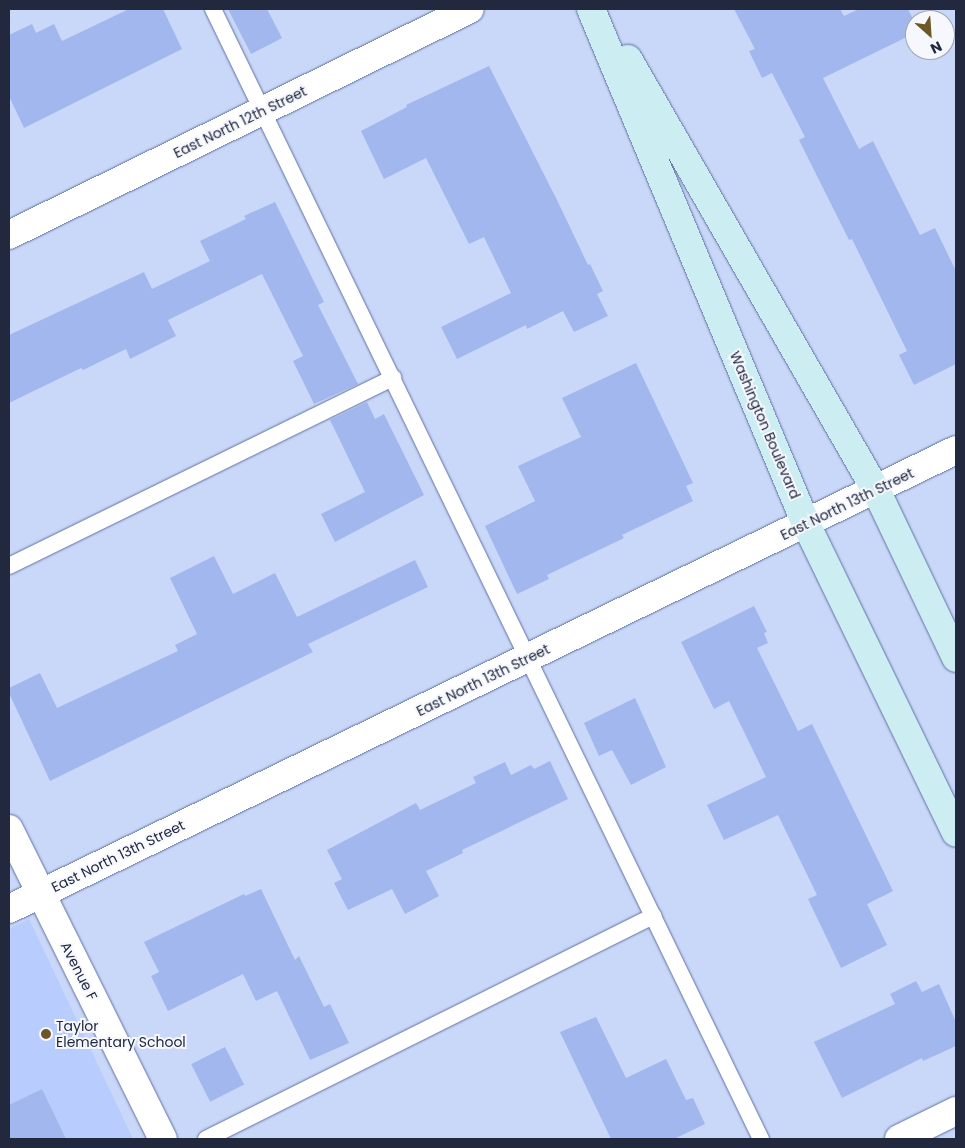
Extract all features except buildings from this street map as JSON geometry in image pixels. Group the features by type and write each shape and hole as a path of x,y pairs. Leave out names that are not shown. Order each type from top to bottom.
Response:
{"street":[{"name":"East North 12th Street","path":"9,235 470,9"},
{"name":"Washington Boulevard","path":"591,9 806,524 956,833"},
{"path":"599,9 876,490 956,658"},
{"name":"East North 13th Street","path":"9,909 956,450"},
{"name":"Avenue F","path":"9,829 163,1139"},
{"path":"899,1139 956,1111"}],"lane":[{"path":"212,9 264,110 761,1139"},
{"path":"9,566 393,378"},
{"path":"206,1139 653,916"}],"shaded area":[{"name":"Taylor Elementary School","path":"29,919 133,1139 9,1139 9,929"}],"place":[{"name":"Taylor Elementary School","path":"46,1034"}]}
